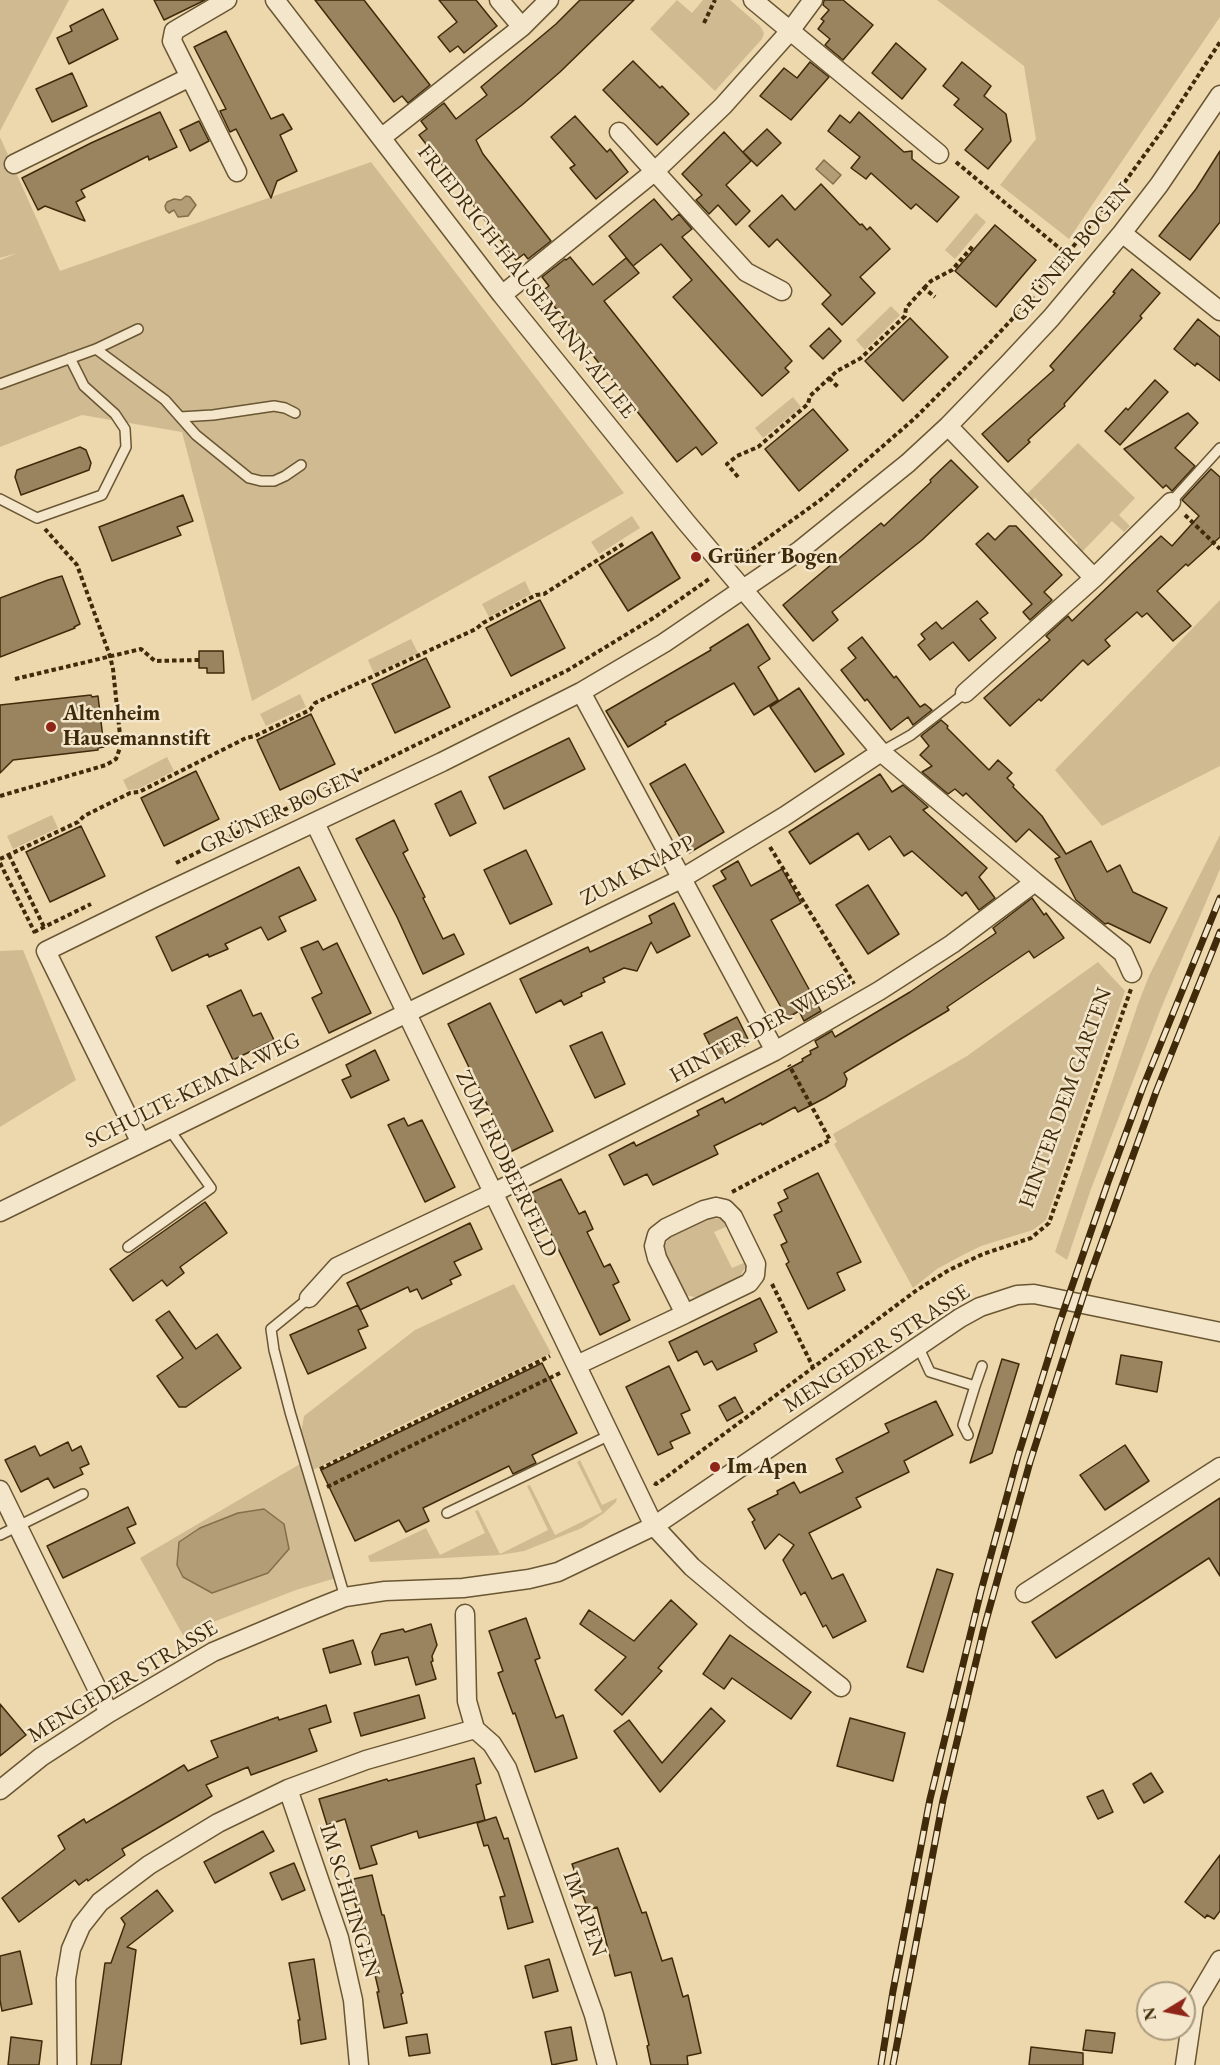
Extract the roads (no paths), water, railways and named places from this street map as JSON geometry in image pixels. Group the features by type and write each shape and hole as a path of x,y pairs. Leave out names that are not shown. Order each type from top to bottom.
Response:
{"street":[{"path":"226,0 174,32 172,41 237,172"},
{"name":"FRIEDRICH-HAUSEMANN-ALLEE","path":"275,0 502,296 744,590"},
{"path":"499,0 522,27"},
{"path":"381,138 522,27 549,0"},
{"path":"753,0 939,154"},
{"path":"502,296 654,172 723,106 790,31 813,0"},
{"path":"14,164 190,77"},
{"name":"GRÜNER BOGEN","path":"141,1143 46,951 442,762 581,692 664,643 744,590 837,521 908,463 948,426 1009,363 1090,273 1122,233 1159,185 1220,95"},
{"path":"619,132 746,272 782,291"},
{"path":"1122,233 1220,311"},
{"path":"948,426 1094,578"},
{"path":"965,693 1094,578 1171,502"},
{"name":"HINTER DEM GARTEN","path":"744,590 880,752 1123,953 1132,974"},
{"path":"581,692 681,879 777,1049"},
{"name":"ZUM KNAPP","path":"407,1013 681,879 761,831 880,752"},
{"name":"ZUM ERDBEERFELD","path":"315,823 654,1526"},
{"name":"HINTER DER WIESE","path":"309,1298 337,1267 494,1193 777,1049 864,999 952,944 1035,882"},
{"name":"SCHULTE-KEMNA-WEG","path":"0,1212 407,1013"},
{"path":"577,1365 685,1314 749,1283 755,1275 756,1264 733,1217 725,1209 716,1207 704,1210 666,1228 657,1235 654,1246 657,1258 685,1314"},
{"name":"MENGEDER STRASSE","path":"0,1790 41,1756 213,1652 345,1597 385,1591 463,1588 529,1579 558,1572 654,1526 918,1346 980,1307 1017,1295 1034,1294 1220,1332"},
{"path":"1025,1593 1220,1467"},
{"path":"0,1490 109,1713"},
{"path":"654,1526 692,1566 762,1626 841,1687"},
{"name":"IM APEN","path":"465,1614 467,1701 475,1729 492,1744 507,1768 594,2015 607,2065"},
{"path":"67,2065 66,1978 71,1949 81,1926 100,1902 148,1865 218,1823 288,1789 366,1760 475,1729"},
{"name":"IM SCHLINGEN","path":"288,1789 339,1938 353,2000 359,2065"},
{"path":"1185,2065 1194,2004 1220,1960"}],"lane":[{"path":"0,384 96,349 138,329"},
{"path":"96,349 165,400 196,435 249,478 274,481 301,465"},
{"path":"0,499 37,518 102,495 126,447 125,429 115,414 84,386 70,358"},
{"path":"180,417 213,415 274,406 295,412"},
{"path":"1171,502 1220,448"},
{"path":"880,752 911,735 965,693"},
{"path":"128,1247 211,1188 169,1129"},
{"path":"309,1298 271,1329 274,1350 345,1597"},
{"path":"918,1346 930,1372 975,1386"},
{"path":"968,1435 963,1425 982,1366"},
{"path":"447,1514 610,1435"},
{"path":"0,1535 83,1494"}],"railway":[{"path":"881,2065 930,1799 981,1591 1018,1456 1059,1324 1108,1182 1143,1087 1220,898"},
{"path":"893,2065 943,1800 984,1628 1030,1462 1089,1278 1156,1092 1220,932"}],"place":[{"name":"Grüner Bogen","path":"696,557"},
{"name":"Altenheim Hausemannstift","path":"51,727"},
{"name":"Im Apen","path":"715,1467"}]}
